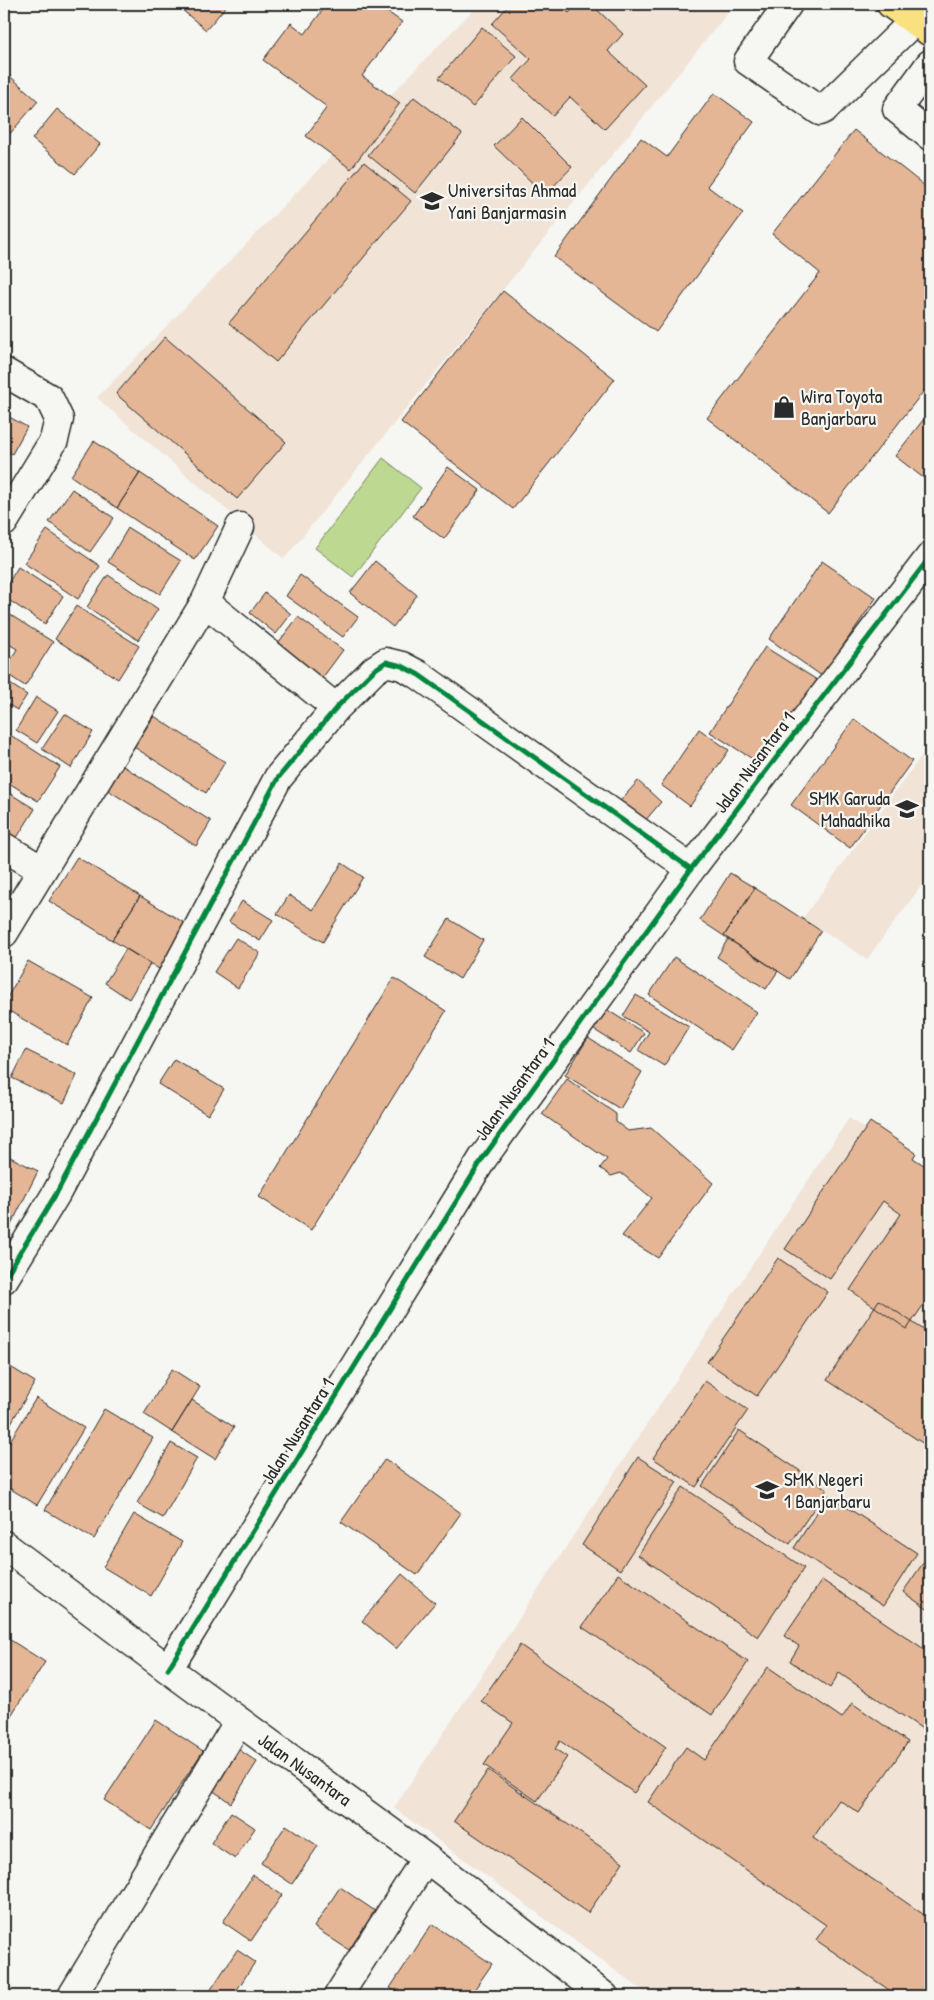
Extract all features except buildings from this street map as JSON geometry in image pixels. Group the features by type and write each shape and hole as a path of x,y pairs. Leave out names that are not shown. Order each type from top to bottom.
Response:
{"highway":[{"path":"891,4 922,27"}],"street":[{"path":"788,4 748,61 820,112 922,27"},
{"path":"930,64 897,109 930,136"},
{"path":"4,372 49,398 59,419 54,440 4,522"},
{"path":"4,933 205,602 240,527"},
{"name":"Jalan Nusantara 1","path":"168,1669 483,1158 692,868 930,557"},
{"path":"205,602 336,708"},
{"path":"4,1278 56,1194 278,778 336,708 374,670 386,662 402,666 419,675 692,868"},
{"path":"4,847 42,870"},
{"name":"Jalan Nusantara","path":"4,1544 168,1669 426,1858 604,1996"},
{"path":"72,1996 240,1721"},
{"path":"338,1996 426,1858"}],"shaded area":[{"name":"Universitas Ahmad Yani Banjarmasin","path":"479,4 735,4 284,559 97,398"},
{"name":"SMK Garuda Mahadhika","path":"930,744 930,874 867,959 803,918"},
{"name":"SMK Negeri 1 Banjarbaru","path":"849,1118 930,1173 930,1996 650,1996 394,1808"}],"green space":[{"path":"383,458 421,488 353,577 315,548"}],"cycle path":[{"path":"168,1669 483,1158 691,869 930,557"},
{"path":"4,1279 56,1194 278,778 336,708 374,670 386,662 402,666 419,675 691,869"}],"place":[{"name":"Universitas Ahmad Yani Banjarmasin","path":"432,201"},
{"name":"Wira Toyota Banjarbaru","path":"784,407"},
{"name":"SMK Garuda Mahadhika","path":"907,809"},
{"name":"SMK Negeri 1 Banjarbaru","path":"767,1490"}]}
